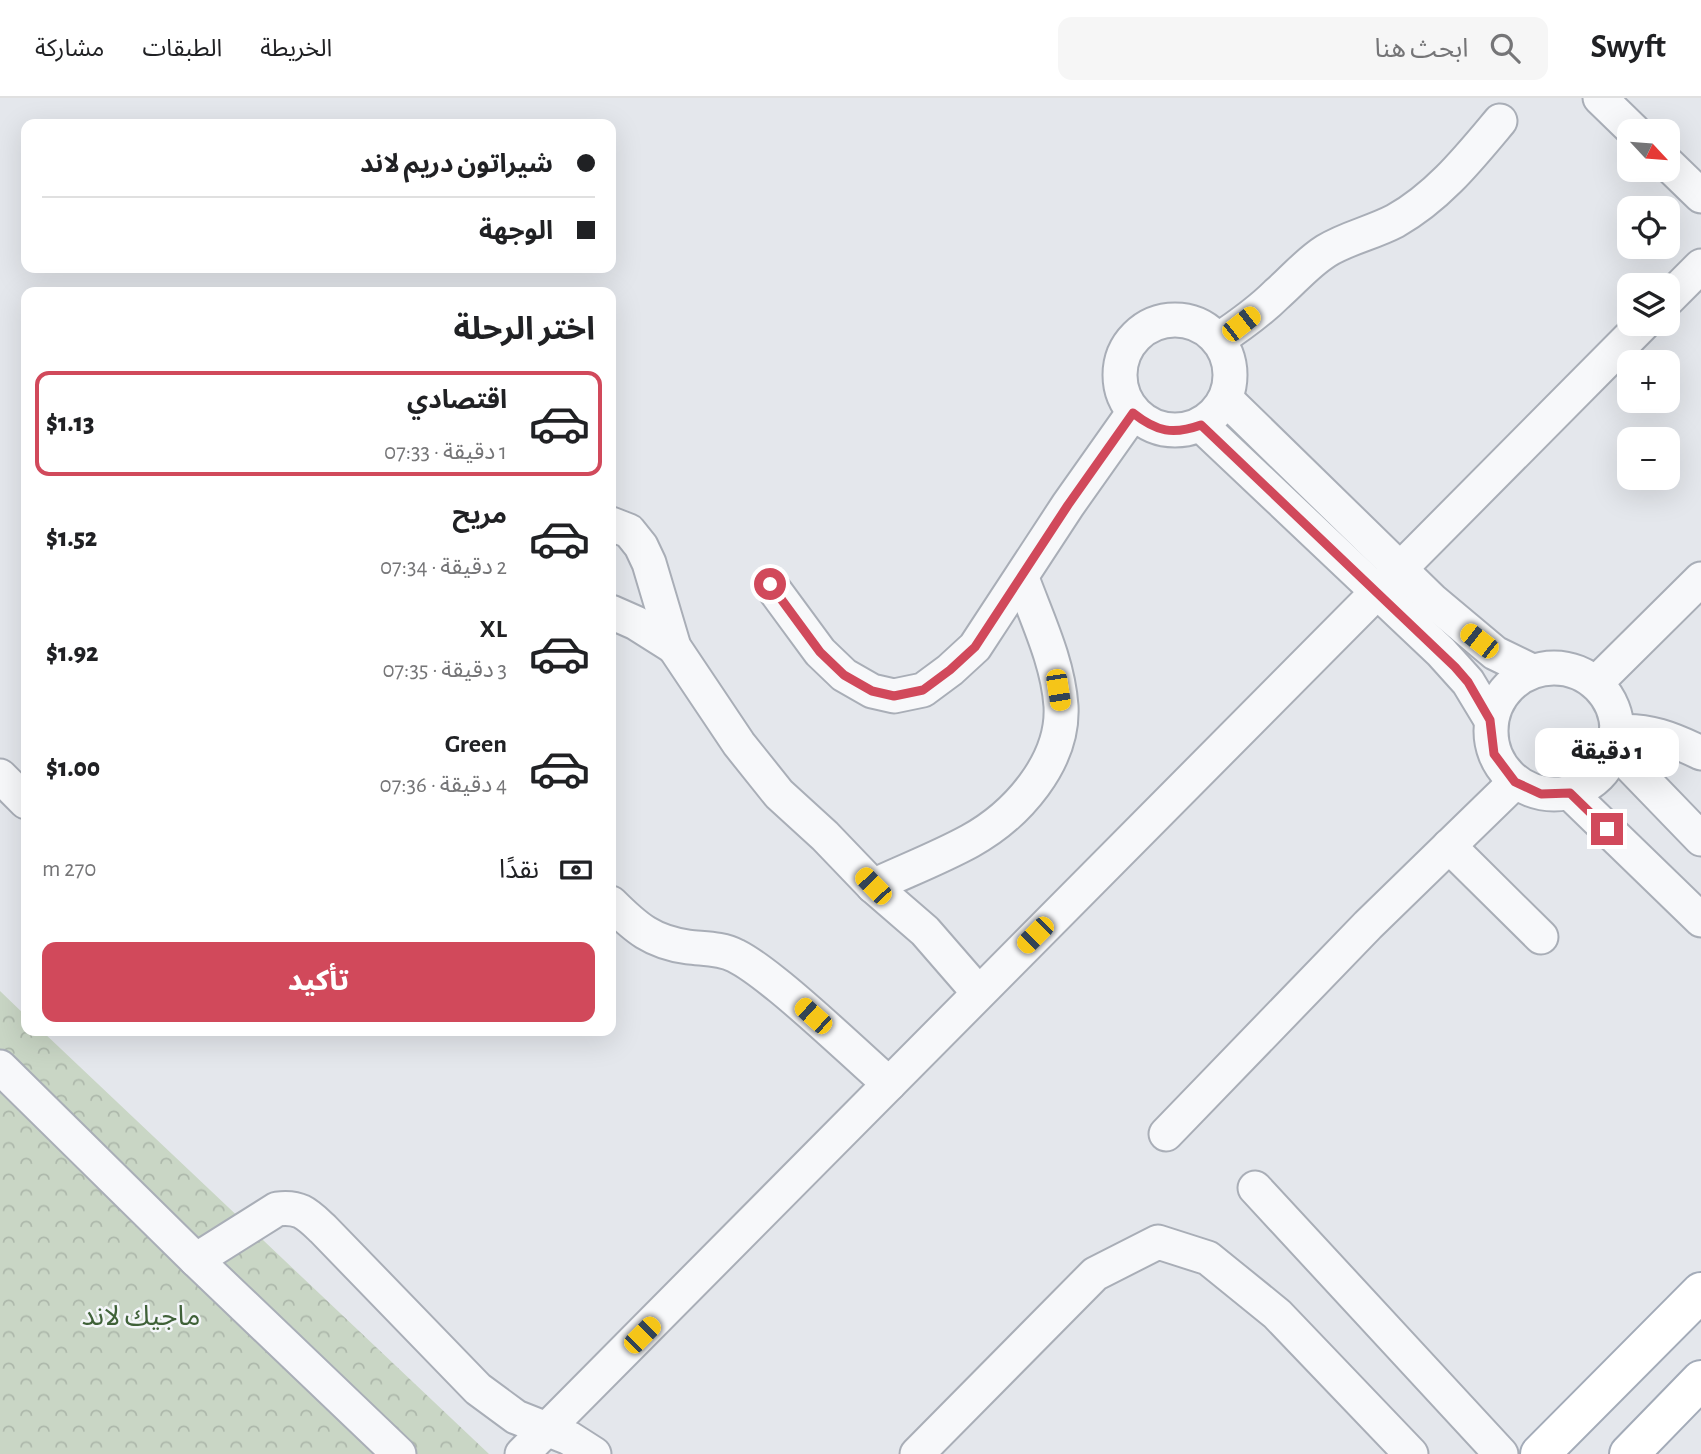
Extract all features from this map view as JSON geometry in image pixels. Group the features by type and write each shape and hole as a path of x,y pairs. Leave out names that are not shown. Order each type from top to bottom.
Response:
{"main road":[{"path":"1540,1454 1701,1292"},
{"path":"1629,1454 1701,1380"}],"street":[{"path":"1600,98 1622,119"},
{"path":"1218,340 1264,307 1306,266 1326,251 1371,233 1426,200 1454,175 1500,121"},
{"path":"1680,175 1701,196"},
{"path":"1680,287 1701,266"},
{"path":"1177,319 1198,324 1218,340 1227,356 1231,377 1226,399 1201,425 1184,431 1165,430 1148,424 1133,413 1122,394 1119,373 1124,352 1137,334 1156,323 1177,319"},
{"path":"522,1454 1631,336"},
{"path":"1226,399 1443,611 1495,653 1532,671"},
{"path":"770,584 820,652 844,675 872,691 894,696 923,690 975,647 1068,505 1133,413"},
{"path":"1201,425 1441,652 1468,682 1490,720 1494,754 1515,782 1541,794 1570,793 1589,784 1605,768 1615,740 1616,725 1610,702 1596,683 1577,672 1555,667 1532,671 1505,690 1490,720"},
{"path":"616,526 629,531 641,546 649,562 674,647 739,744 779,794 825,836 873,886 925,931 978,992"},
{"path":"873,886 972,840 1011,811 1041,778 1059,740 1061,707 1056,673 1022,578"},
{"path":"1596,683 1701,579"},
{"path":"616,614 636,623 674,647"},
{"path":"1615,740 1645,732 1659,735 1701,753"},
{"path":"1615,740 1701,839"},
{"path":"0,776 21,797"},
{"path":"1166,1134 1368,925 1515,782"},
{"path":"1570,793 1701,920"},
{"path":"1449,846 1541,937"},
{"path":"616,908 631,923 657,940 712,948 734,954 751,964 889,1084"},
{"path":"0,1067 399,1454"},
{"path":"1255,1188 1502,1454"},
{"path":"196,1259 277,1209 292,1207 307,1214 478,1389 516,1417 569,1438 594,1454"},
{"path":"918,1454 1095,1274 1158,1242 1208,1258 1277,1314 1411,1454"}],"green space":[{"name":"ماجيك لاند","path":"0,991 21,1011 21,1036 47,1036 489,1454 0,1454"}],"route":[{"path":"770,584 820,652 844,675 872,691 894,696 923,690 975,647 1068,505 1133,413 1148,424 1165,430 1184,431 1201,425 1455,667 1468,682 1490,720 1494,754 1515,782 1541,794 1570,793 1607,829"}]}
